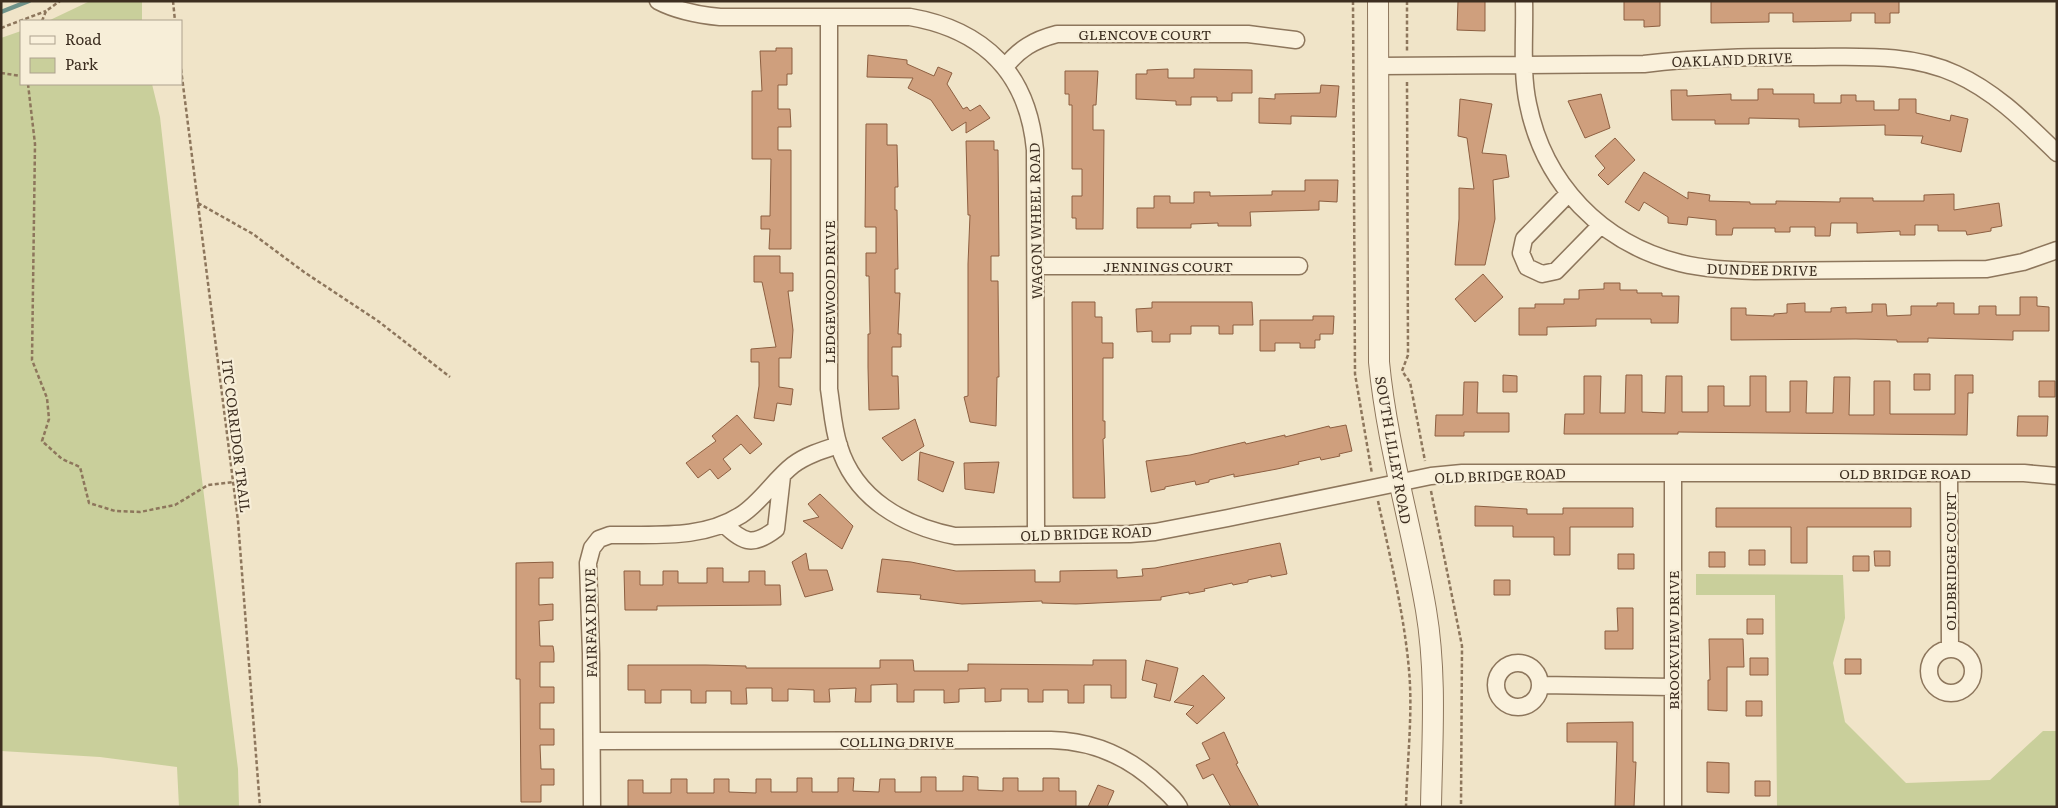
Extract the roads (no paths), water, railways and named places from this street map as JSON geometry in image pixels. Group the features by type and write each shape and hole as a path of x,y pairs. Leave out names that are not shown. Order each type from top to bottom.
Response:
{"street":[{"name":"WAGON WHEEL ROAD","path":"658,1 680,10 701,15 910,17 958,30 990,52 1004,67 1022,96 1029,112 1033,132 1036,266 1036,535"},
{"name":"SOUTH LILLEY ROAD","path":"1378,1 1379,362 1383,406 1426,610 1432,655 1431,807"},
{"name":"DUNDEE DRIVE","path":"1524,1 1528,104 1536,133 1547,159 1569,193 1584,211 1600,226 1629,244 1655,256 1689,265 1719,269 1987,269 2023,262 2057,250"},
{"name":"LEDGEWOOD DRIVE","path":"829,17 829,389 839,445 844,459 867,492 898,517 920,527"},
{"name":"GLENCOVE COURT","path":"1004,67 1026,46 1057,34 1248,34 1296,40"},
{"name":"OAKLAND DRIVE","path":"1378,66 1644,64 1682,59 1728,57 1877,57 1914,62 1955,73 1994,95 2013,110 2057,153"},
{"path":"1569,193 1524,239 1521,253 1527,267 1542,274 1556,271 1600,226"},
{"name":"JENNINGS COURT","path":"1036,266 1299,266"},
{"name":"FAIRFAX DRIVE","path":"592,807 588,568 592,548 599,539 610,535 692,533 724,524 742,515 793,465 803,459 839,445"},
{"name":"OLD BRIDGE ROAD","path":"920,527 955,536 1100,536 1155,532 1432,476 1462,473 2024,473 2057,476"},
{"name":"BROOKVIEW DRIVE","path":"1673,473 1673,807"},
{"name":"OLDBRIDGE COURT","path":"1950,473 1950,649"},
{"path":"724,524 733,533 748,540 762,540 776,529 782,476"},
{"path":"1540,685 1673,687"},
{"name":"COLLING DRIVE","path":"592,741 1051,740 1076,742 1105,749 1126,759 1152,778 1175,799 1179,807"}],"waterway":[{"path":"1,12 29,1"}]}
